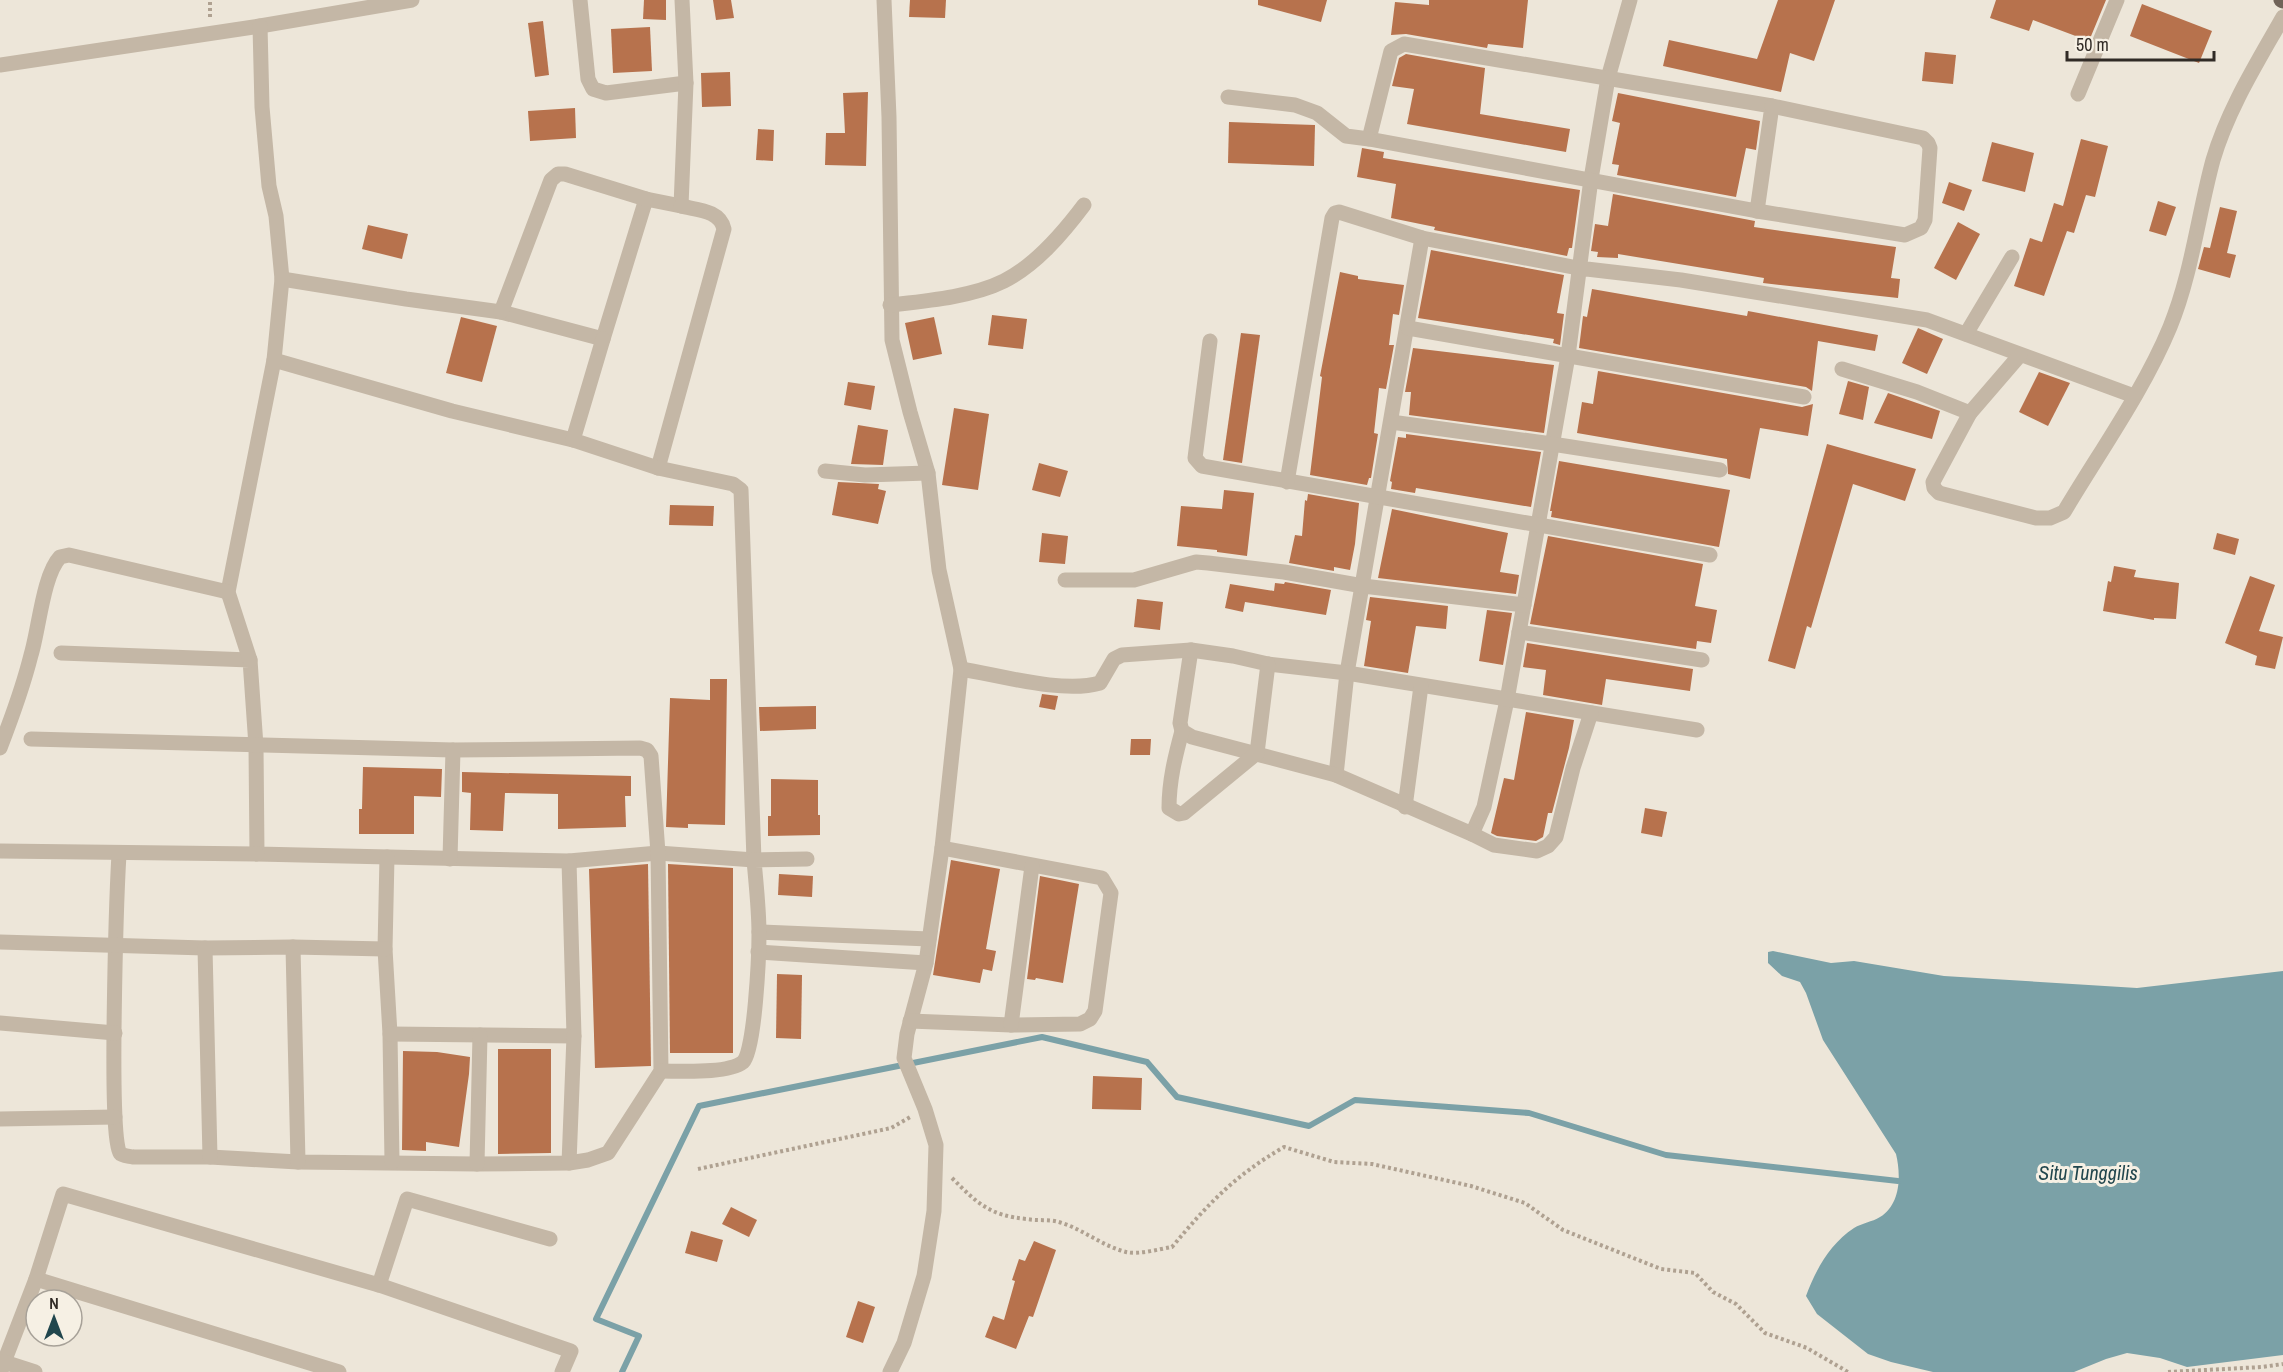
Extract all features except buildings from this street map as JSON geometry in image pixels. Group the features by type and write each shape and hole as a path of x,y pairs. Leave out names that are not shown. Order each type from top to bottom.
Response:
{"street":[{"path":"0,65 260,26 411,0"},
{"path":"580,0 588,79 593,89 606,93 686,83"},
{"path":"681,206 686,83 682,0"},
{"path":"884,0 889,117 892,340 928,473 939,570 961,669 930,939 926,963 910,1021 904,1058 925,1109 936,1145 934,1211 924,1276 904,1343 890,1372"},
{"path":"1472,834 1484,807 1507,700 1568,356 1578,268 1608,78 1629,0"},
{"path":"2078,94 2116,0"},
{"path":"2020,355 1970,413 1933,482 1934,488 1939,493 2036,518 2050,518 2064,512 2158,353 2171,325 2195,243 2213,159 2238,97 2283,17"},
{"path":"257,854 256,746 250,660 228,592 274,360 282,279 276,216 269,186 262,108 260,26"},
{"path":"1228,97 1294,105 1317,113 1346,136 1757,211 1905,235 1921,228 1925,220 1930,148 1923,138 1772,106 1404,44 1391,51 1369,139"},
{"path":"1757,211 1772,106"},
{"path":"501,312 551,180 558,174 565,174 646,199 715,214 722,220 724,229 658,468"},
{"path":"573,440 646,199"},
{"path":"890,305 936,300 1003,282 1029,264 1053,242 1084,205"},
{"path":"1287,482 1332,218 1335,213 1339,212 1422,238 1578,268 1681,280 1927,320 2134,396"},
{"path":"1336,775 1347,673 1422,238"},
{"path":"1966,334 2012,257"},
{"path":"282,279 501,312 603,339"},
{"path":"1408,328 1804,397"},
{"path":"1210,341 1195,458 1202,466 1710,555"},
{"path":"274,360 452,411 573,440 658,468 733,484 741,490 754,860 759,932 752,1039 748,1054 743,1061 729,1069 661,1071"},
{"path":"1842,369 1917,392 1970,413"},
{"path":"1391,422 1720,470"},
{"path":"825,471 865,475 928,473"},
{"path":"0,748 13,717 29,663 51,570 60,557 69,555 228,592"},
{"path":"1065,580 1134,580 1196,562 1278,571 1363,586 1524,605"},
{"path":"1519,632 1702,660"},
{"path":"961,669 1048,684 1091,685 1100,682 1114,659 1122,655 1191,650 1268,664 1347,673 1697,730"},
{"path":"1191,650 1180,723 1182,731 1173,765 1169,802 1169,808 1179,814 1184,813 1257,753 1268,664"},
{"path":"61,653 250,660"},
{"path":"1405,807 1421,686"},
{"path":"1182,731 1192,737 1336,775 1494,845 1537,851 1548,846 1556,837 1573,768 1591,713"},
{"path":"31,739 453,750 640,748 647,750 651,756 658,853 661,1071 608,1153 588,1160 569,1163 298,1162 210,1157 133,1157 123,1154 118,1149 115,1117 114,944 119,854"},
{"path":"450,859 453,750"},
{"path":"910,1021 1011,1025 1080,1024 1090,1019 1095,1011 1111,893 1102,878 942,848"},
{"path":"0,851 569,861 658,853 754,860 807,859"},
{"path":"387,857 385,949 390,1034 392,1162"},
{"path":"569,861 574,1036 569,1163"},
{"path":"1011,1025 1032,866"},
{"path":"759,932 930,939"},
{"path":"0,942 205,948 385,949"},
{"path":"293,947 298,1162"},
{"path":"205,948 210,1157"},
{"path":"758,952 926,963"},
{"path":"0,1023 115,1034"},
{"path":"390,1034 574,1036"},
{"path":"477,1164 480,1035"},
{"path":"0,1119 115,1117"},
{"path":"35,1372 2,1367 36,1279 63,1194 379,1285 571,1351 562,1372"},
{"path":"379,1285 407,1199 550,1239"},
{"path":"36,1279 339,1372"}],"path":[{"path":"698,1169 891,1128 925,1109"},
{"path":"936,1145 952,1177 984,1208 1001,1215 1027,1220 1054,1220 1071,1225 1104,1244 1129,1252 1172,1247 1229,1184 1284,1147 1334,1162 1372,1164 1471,1186 1525,1203 1563,1230 1660,1269 1695,1273 1713,1292 1736,1304 1765,1333 1807,1348 1848,1372"},
{"path":"2168,1372 2283,1364"}],"water":[{"name":"Situ Tunggilis","path":"1773,951 1831,963 1854,961 1944,976 2137,988 2283,971 2283,1355 2187,1367 2160,1358 2127,1353 2074,1372 1933,1372 1868,1354 1817,1314 1806,1296 1814,1276 1831,1249 1845,1234 1857,1226 1880,1217 1892,1205 1898,1188 1898,1162 1896,1154 1823,1040 1800,982 1782,976 1768,963 1768,952"}],"waterway":[{"path":"622,1372 639,1336 596,1319 699,1106 1042,1037 1147,1062 1177,1097 1309,1126 1355,1100 1529,1113 1666,1155 1898,1181"}]}
